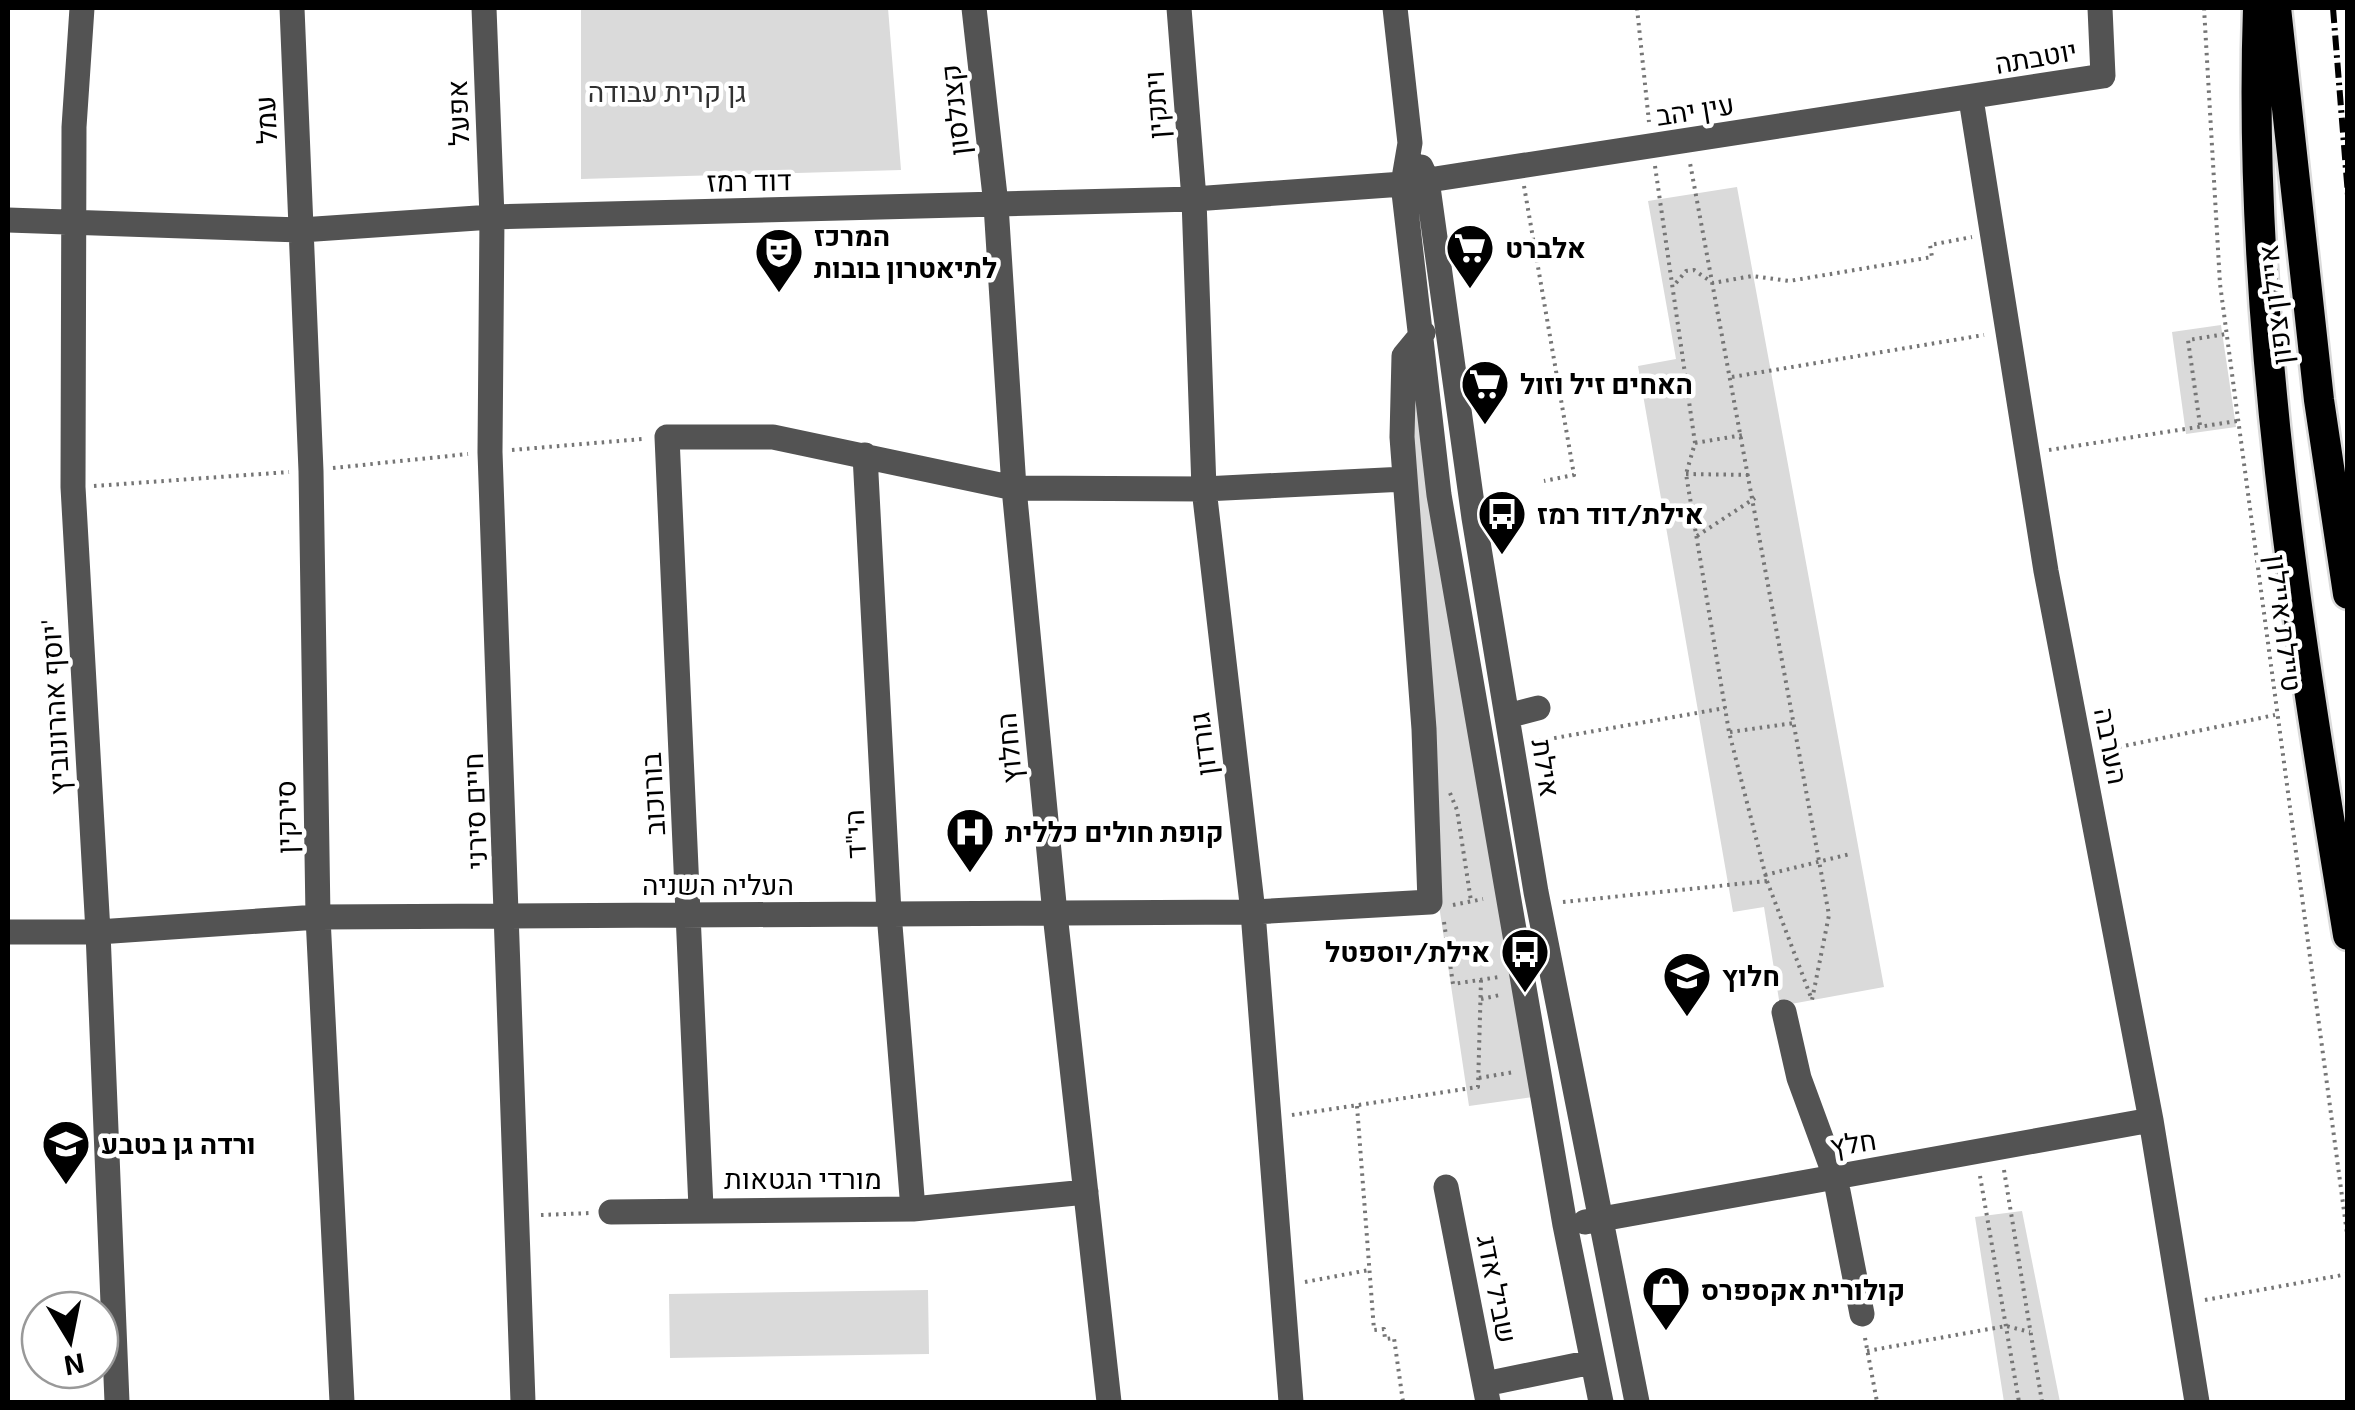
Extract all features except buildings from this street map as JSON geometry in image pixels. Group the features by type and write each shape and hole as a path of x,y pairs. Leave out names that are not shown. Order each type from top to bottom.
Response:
{"highway":[{"path":"2258,8 2256,199 2267,322 2302,653 2348,934"},
{"name":"איילון צפון","path":"2276,8 2319,400 2348,594"}],"street":[{"name":"יוסף אהרונוביץ'","path":"82,8 72,226 73,487 98,932 117,1402"},
{"name":"עמל","path":"292,8 301,230"},
{"name":"אפעל","path":"484,8 492,216"},
{"name":"קצנלסון","path":"974,8 996,205"},
{"name":"ויתקין","path":"1179,8 1194,199"},
{"name":"אילת","path":"1395,8 1415,182 1422,333 1438,495 1565,1226 1602,1402"},
{"name":"יוטבתה","path":"1971,99 2103,76 2100,8"},
{"name":"עין יהב","path":"1415,182 1971,99"},
{"name":"הערבה","path":"1971,99 2008,332 2025,410 2027,454 2151,1120 2178,1305 2197,1402"},
{"name":"דוד רמז","path":"8,220 72,226 301,230 492,216 1194,199 1415,182"},
{"name":"אילת","path":"1415,182 1485,516 1507,716 1538,904 1637,1402"},
{"name":"גורדון","path":"1194,199 1204,489 1253,912 1291,1402"},
{"name":"החלוץ","path":"996,205 1014,488 1055,914 1110,1402"},
{"name":"חיים סירני","path":"492,216 490,452 523,1402"},
{"name":"סירקין","path":"301,230 311,471 318,917 342,1402"},
{"path":"667,436 773,438 1014,488 1204,489 1405,479 1404,356 1422,333"},
{"name":"בורוכוב","path":"667,436 701,1208"},
{"name":"הי\"ד","path":"864,455 889,913 913,1209"},
{"name":"העליה השניה","path":"8,932 98,932 318,917 1253,912 1430,902 1424,729 1405,479"},
{"path":"1507,716 1538,708"},
{"path":"1784,1012 1799,1078 1835,1176 1862,1314"},
{"name":"חלץ","path":"1565,1226 2151,1120"},
{"name":"שביל אדג","path":"1446,1188 1487,1393"},
{"name":"מורדי הגטאות","path":"611,1212 701,1208 913,1209 1086,1192"},
{"path":"1487,1393 1592,1362"}],"path":[{"path":"1637,8 1713,284 1744,435 1829,915 1812,1000 1767,882 1729,732 1686,474 1694,443 1674,288 1671,142"},
{"name":"טיילת איילון","path":"2204,8 2226,334 2348,1241"},
{"path":"1521,167 1574,475 1544,481"},
{"path":"1713,284 1752,276 1789,281 1932,256 1930,245 1992,233"},
{"path":"1674,288 1686,271 1703,272 1713,284"},
{"path":"1732,377 2008,332"},
{"path":"2200,427 2188,340 2226,334"},
{"path":"2027,454 2237,421"},
{"path":"1694,443 1744,435"},
{"path":"73,487 311,471 667,436"},
{"path":"1686,474 1750,475"},
{"path":"1697,536 1754,498"},
{"path":"1512,746 1725,708"},
{"path":"2082,754 2275,716"},
{"path":"1729,732 1794,723"},
{"path":"1444,778 1458,810 1471,902"},
{"path":"1765,874 1850,854"},
{"path":"1538,904 1767,882"},
{"path":"1268,1118 1478,1086 1481,980 1453,984 1442,907 1506,894"},
{"path":"1479,1078 1537,1068"},
{"path":"1357,1106 1374,1330 1384,1329 1385,1339 1394,1338 1403,1402"},
{"path":"1988,1152 2006,1326 2020,1402"},
{"path":"1988,1152 2032,1333 2042,1402"},
{"path":"518,1216 611,1212"},
{"path":"1280,1287 1369,1270"},
{"path":"2178,1305 2348,1274"},
{"path":"1877,1402 1868,1351 2006,1326 2032,1333"}],"green space":[{"name":"גן קרית עבודה","path":"581,8 888,8 901,170 581,179"},
{"path":"1737,187 1884,987 1780,1006 1764,907 1733,912 1638,366 1676,359 1648,201"},
{"path":"2221,325 2236,427 2186,434 2172,332"},
{"path":"1421,358 1533,1097 1469,1106 1433,865 1407,437"},
{"path":"2022,1211 2060,1402 2004,1402 1975,1217"},
{"path":"928,1290 929,1354 670,1358 669,1294"}],"railway":[{"path":"2333,8 2348,195"}],"place":[{"name":"אלברט","path":"1470,290"},
{"name":"המרכז לתיאטרון בובות","path":"779,294"},
{"name":"האחים זיל וזול","path":"1485,426"},
{"name":"אילת/דוד רמז","path":"1502,556"},
{"name":"קופת חולים כללית","path":"970,874"},
{"name":"אילת/יוספטל","path":"1525,994"},
{"name":"חלוץ","path":"1687,1018"},
{"name":"ורדה גן בטבע","path":"66,1186"},
{"name":"קולורית אקספרס","path":"1666,1332"}]}
